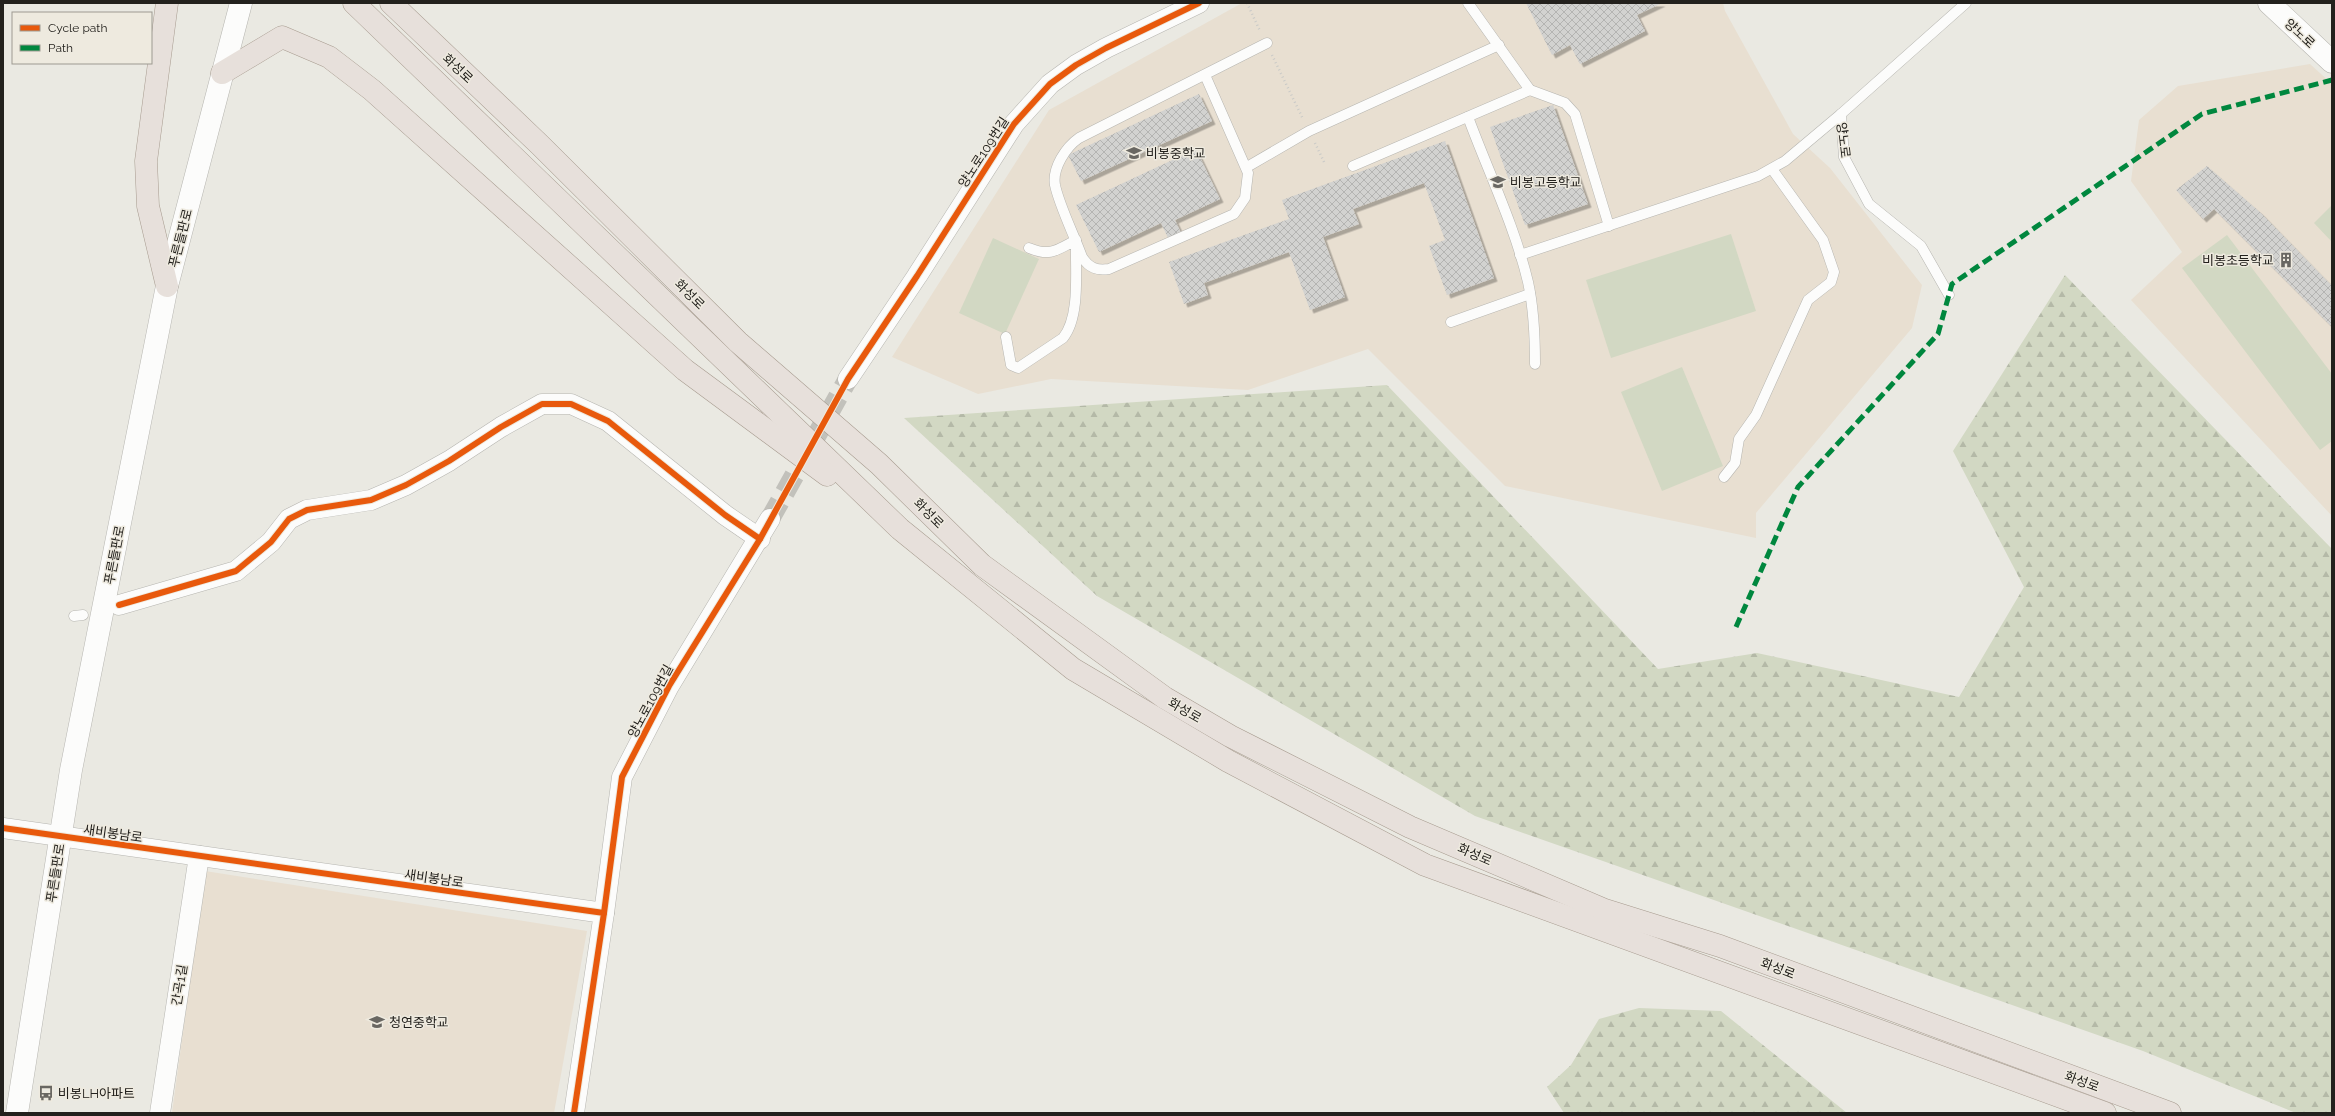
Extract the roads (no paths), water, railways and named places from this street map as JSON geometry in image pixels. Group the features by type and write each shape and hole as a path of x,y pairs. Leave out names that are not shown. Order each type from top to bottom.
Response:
{"main road":[{"path":"167,3 146,161 148,206 167,286"},
{"name":"푸른들판로","path":"17,1113 72,762 167,286 241,3"},
{"name":"화성로","path":"354,3 900,529 1073,669 1228,760 1425,864 2105,1113"},
{"name":"화성로","path":"391,3 540,145 738,342 879,464 982,565 1165,698 1230,736 1410,827 1605,910 1720,946 2170,1113"},
{"name":"양노로","path":"2269,3 2332,62"},
{"path":"222,73 282,37 329,57 372,90 685,370 900,529"}],"street":[{"name":"양노로109번길","path":"848,379 917,276 1014,124 1032,101 1050,84 1076,65 1106,48 1199,3"},
{"path":"119,605 236,570 271,542 289,519 307,510 371,500 406,485 542,404 570,404 608,420 725,515 760,539"},
{"name":"양노로109번길","path":"604,913 622,777 669,686 760,539 770,519"},
{"name":"새비봉남로","path":"3,828 604,913"},
{"name":"간곡1길","path":"160,1113 199,856"},
{"path":"574,1113 604,913"}],"lane":[{"path":"1468,3 1530,90 1565,103 1575,114 1609,226"},
{"name":"양노로","path":"1949,295 1921,246 1869,204 1844,157 1841,114 1966,3"},
{"path":"1205,75 1247,168 1248,184 1245,198 1234,214 1109,269 1096,270 1085,263 1055,185 1060,161 1066,150 1079,138 1266,44"},
{"path":"1247,168 1309,130 1499,45"},
{"path":"1353,166 1530,90"},
{"path":"1520,255 1758,176 1772,170 1841,114"},
{"path":"1468,117 1520,255 1530,294 1534,324 1535,364"},
{"path":"1724,477 1735,463 1740,439 1756,415 1808,300 1831,282 1834,272 1823,240 1772,170"},
{"path":"1029,248 1040,253 1050,253 1076,240"},
{"path":"1006,337 1011,365 1018,368 1057,343 1067,332 1074,315 1076,240"},
{"path":"1451,322 1530,294"}],"tunnel":[{"path":"770,519 848,379"}],"place":[{"name":"비봉중학교","path":"1134,153"},
{"name":"비봉고등학교","path":"1498,182"},
{"name":"비봉초등학교","path":"2286,260"},
{"name":"청연중학교","path":"377,1022"},
{"name":"비봉LH아파트","path":"46,1093"}]}
